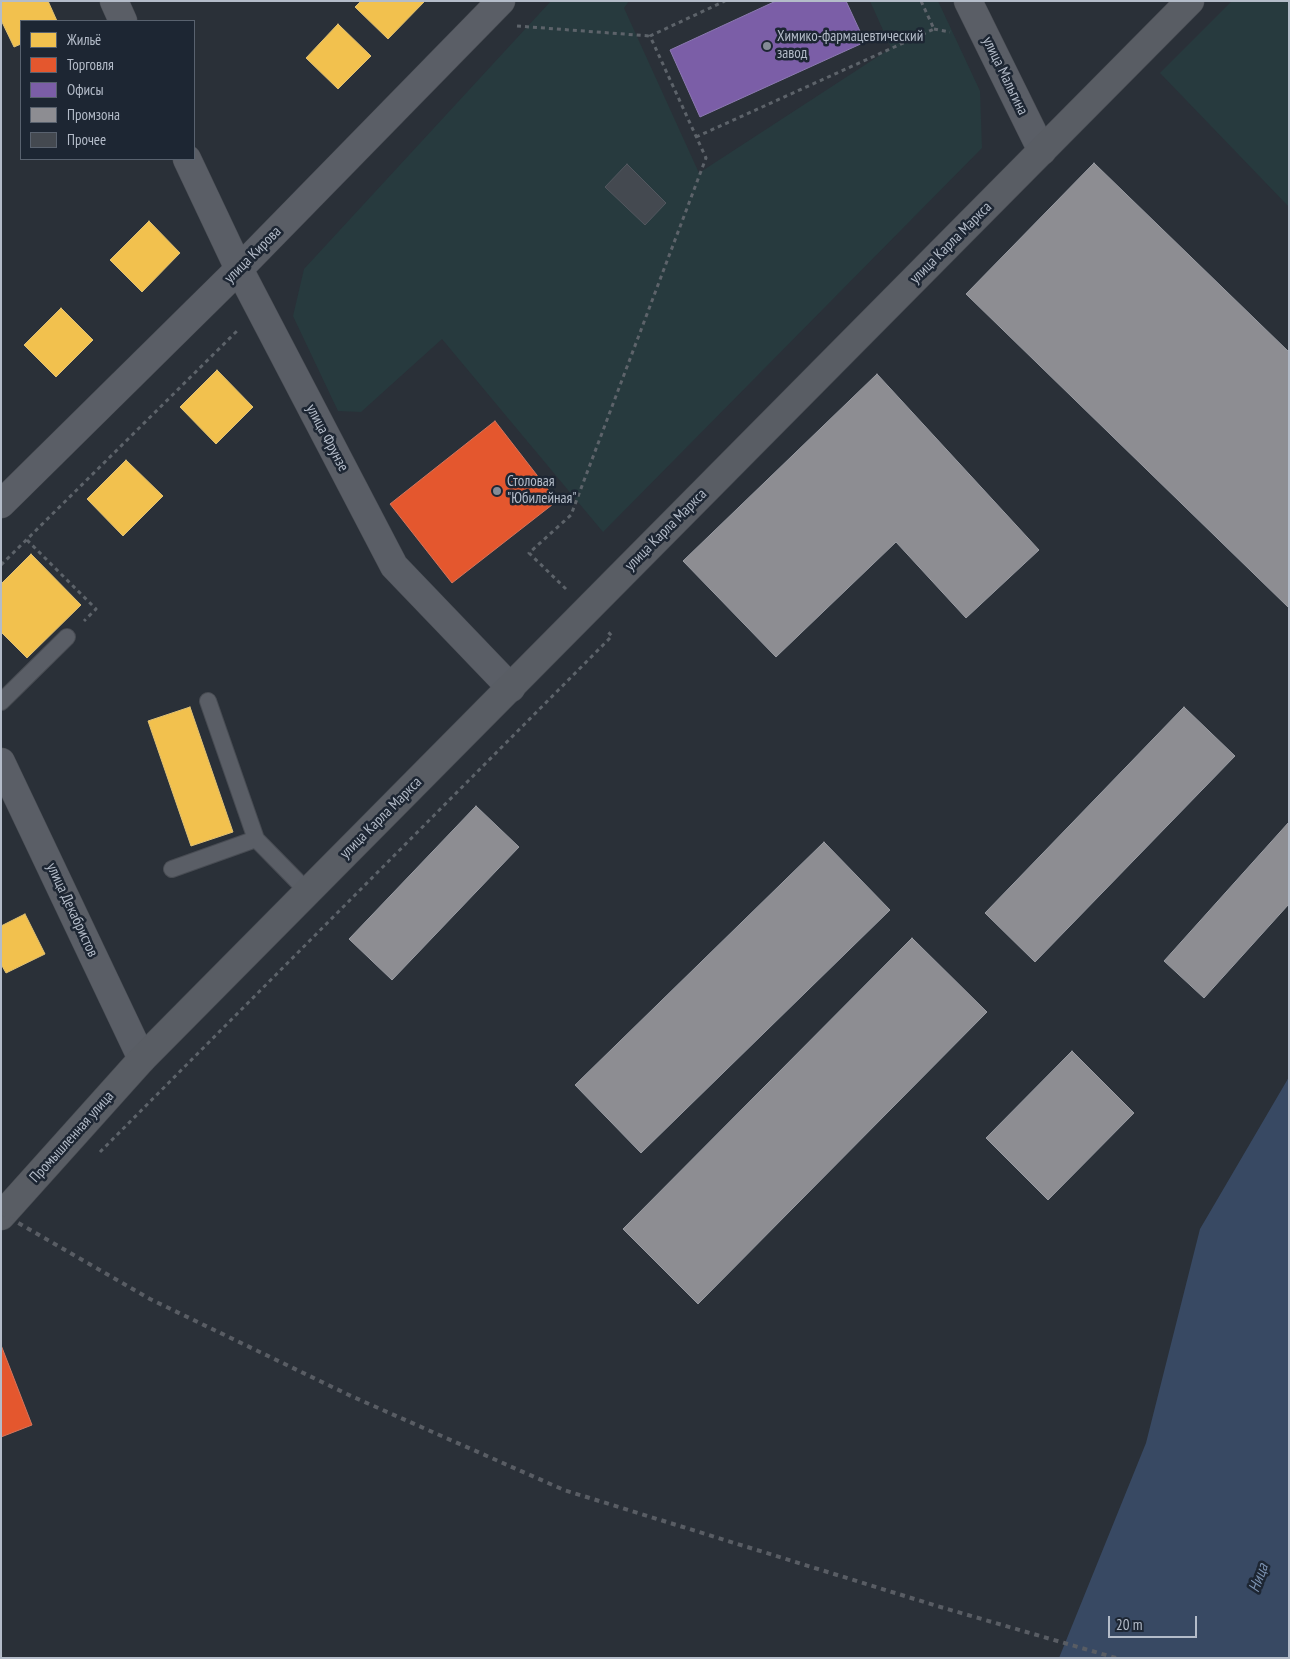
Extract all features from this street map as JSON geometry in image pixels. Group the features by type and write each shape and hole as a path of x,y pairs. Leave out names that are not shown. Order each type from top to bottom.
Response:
{"street":[{"path":"114,1 123,20"},
{"name":"улица Кирова","path":"1,504 239,269 500,1"},
{"name":"улица Мальгина","path":"968,1 1042,152"},
{"name":"улица Карла Маркса","path":"142,1059 1190,1"},
{"name":"улица Фрунзе","path":"187,160 259,310 394,566 511,688"},
{"name":"улица Декабристов","path":"1,762 142,1059"},
{"name":"Промышленная улица","path":"1,1216 142,1059"}],"lane":[{"path":"1,702 67,637"},
{"path":"208,701 256,839 308,892"},
{"path":"172,869 256,839"}],"path":[{"path":"479,24 650,36 725,1"},
{"path":"696,137 934,28 921,1"},
{"path":"96,1157 612,636 529,553 572,515 706,158 650,36"},
{"path":"1,565 259,310"},
{"path":"27,540 96,609 67,637"}],"green space":[{"path":"551,1 629,1 624,8 699,173 891,48 870,1 938,1 980,91 982,148 603,532 442,339 361,412 338,411 293,316 304,269"},
{"path":"1232,1 1289,1 1289,207 1160,73"}],"water":[{"name":"Ница","path":"1289,1077 1289,1658 1059,1658 1146,1443 1200,1229"}],"building: Жильё":[{"path":"1,1 48,1 57,20 20,20 20,44 14,47 1,20"},
{"path":"361,1 424,2 388,39 355,7"},
{"path":"338,24 371,56 338,89 306,58"},
{"path":"149,221 180,253 142,292 110,260"},
{"path":"61,308 93,340 56,377 24,345"},
{"path":"217,370 253,407 216,444 180,407"},
{"path":"126,460 163,496 123,536 87,499"},
{"path":"31,554 81,605 27,658 1,632 1,584"},
{"path":"190,707 233,832 191,846 148,721"},
{"path":"25,914 45,954 6,973 1,964 1,926"}],"building: Торговля":[{"path":"495,421 557,501 452,583 390,504"},
{"path":"1,1345 32,1425 1,1437"}],"building: Офисы":[{"path":"776,1 846,1 865,42 700,117 670,50"}],"building: Промзона":[{"path":"1094,163 1289,352 1289,608 966,294"},
{"path":"877,374 1039,550 966,618 896,542 776,657 683,561"},
{"path":"1184,707 1235,756 1035,962 985,913"},
{"path":"476,806 519,847 392,980 349,939"},
{"path":"1289,822 1289,904 1204,998 1164,961"},
{"path":"824,842 890,910 641,1153 575,1085"},
{"path":"912,938 987,1012 698,1304 623,1229"},
{"path":"1072,1051 1134,1113 1048,1200 986,1138"}],"building: Прочее":[{"path":"627,164 666,203 645,225 605,187"}],"railway":[{"path":"1,1213 150,1299 351,1396 564,1490 937,1606 1116,1658"}],"place":[{"name":"Химико-фармацевтический завод","path":"767,46"},
{"name":"Столовая \"Юбилейная\"","path":"497,491"}]}
